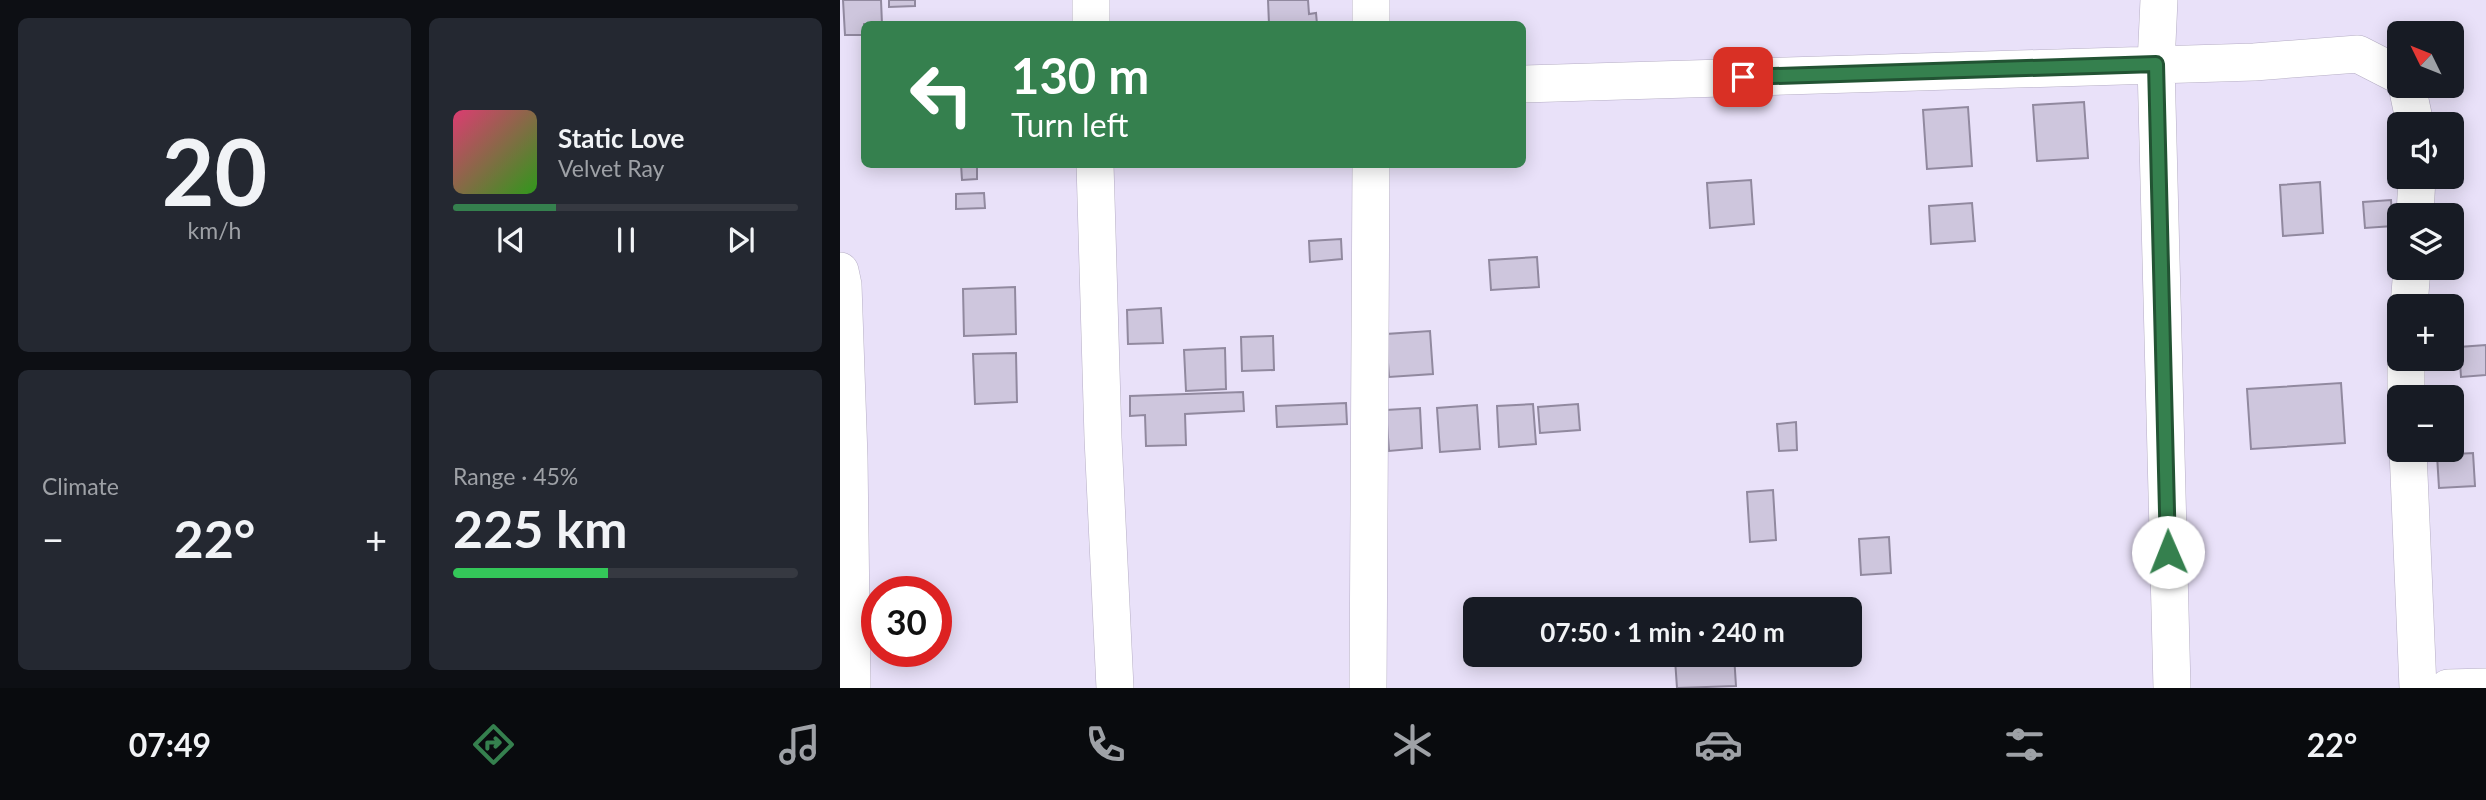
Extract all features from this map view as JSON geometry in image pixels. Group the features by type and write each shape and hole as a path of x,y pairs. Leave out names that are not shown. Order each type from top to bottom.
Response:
{"street":[{"path":"1091,0 1091,21"},
{"path":"1371,0 1371,21"},
{"path":"2159,0 2156,64 2172,688"},
{"path":"1526,84 2254,62 2358,54 2387,69"},
{"path":"1095,168 1103,438 1115,688"},
{"path":"1368,688 1371,168"},
{"path":"840,271 843,285 849,445 852,688"},
{"path":"2409,462 2418,688"},
{"path":"2448,688 2486,687"}],"building":[{"path":"843,0 881,0 882,21 861,21 861,35 845,35"},
{"path":"889,0 915,0 915,6 889,7"},
{"path":"1268,0 1308,0 1309,14 1316,13 1317,21 1269,21"},
{"path":"2084,102 2088,158 2037,161 2033,105"},
{"path":"1968,107 1972,166 1927,169 1923,110"},
{"path":"961,168 977,168 977,179 962,180"},
{"path":"1751,180 1754,224 1710,228 1707,183"},
{"path":"2320,182 2323,233 2283,236 2280,185"},
{"path":"984,193 985,208 956,209 956,194"},
{"path":"2391,200 2391,203 2387,203 2387,226 2365,228 2363,202"},
{"path":"1972,203 1975,241 1931,244 1929,206"},
{"path":"1341,239 1342,259 1310,262 1309,241"},
{"path":"1537,257 1539,287 1491,290 1489,260"},
{"path":"1015,287 1016,334 964,336 963,289"},
{"path":"1161,308 1163,343 1128,344 1127,310"},
{"path":"1430,331 1433,374 1389,377 1386,334"},
{"path":"1273,336 1274,370 1242,371 1241,337"},
{"path":"2486,345 2486,375 2461,377 2461,371 2464,371 2464,347"},
{"path":"1225,348 1226,389 1186,391 1184,350"},
{"path":"1016,353 1017,402 975,404 973,354"},
{"path":"2341,383 2345,443 2251,449 2247,389"},
{"path":"1243,392 1244,411 1185,414 1186,445 1146,446 1145,415 1130,416 1130,396"},
{"path":"1346,403 1347,424 1277,427 1276,406"},
{"path":"1533,404 1536,444 1499,447 1497,406"},
{"path":"1578,404 1580,430 1540,433 1538,407"},
{"path":"1477,405 1480,449 1440,452 1437,408"},
{"path":"1420,408 1422,448 1389,451 1386,410"},
{"path":"1796,422 1797,450 1779,451 1777,424"},
{"path":"2473,453 2475,486 2439,488 2437,462 2464,462 2464,454"},
{"path":"1773,490 1776,540 1750,542 1747,492"},
{"path":"1889,537 1891,573 1861,575 1859,539"},
{"path":"1676,667 1735,667 1736,686 1677,688"}],"route":[{"path":"1743,77 2156,64 2168,552"}]}
